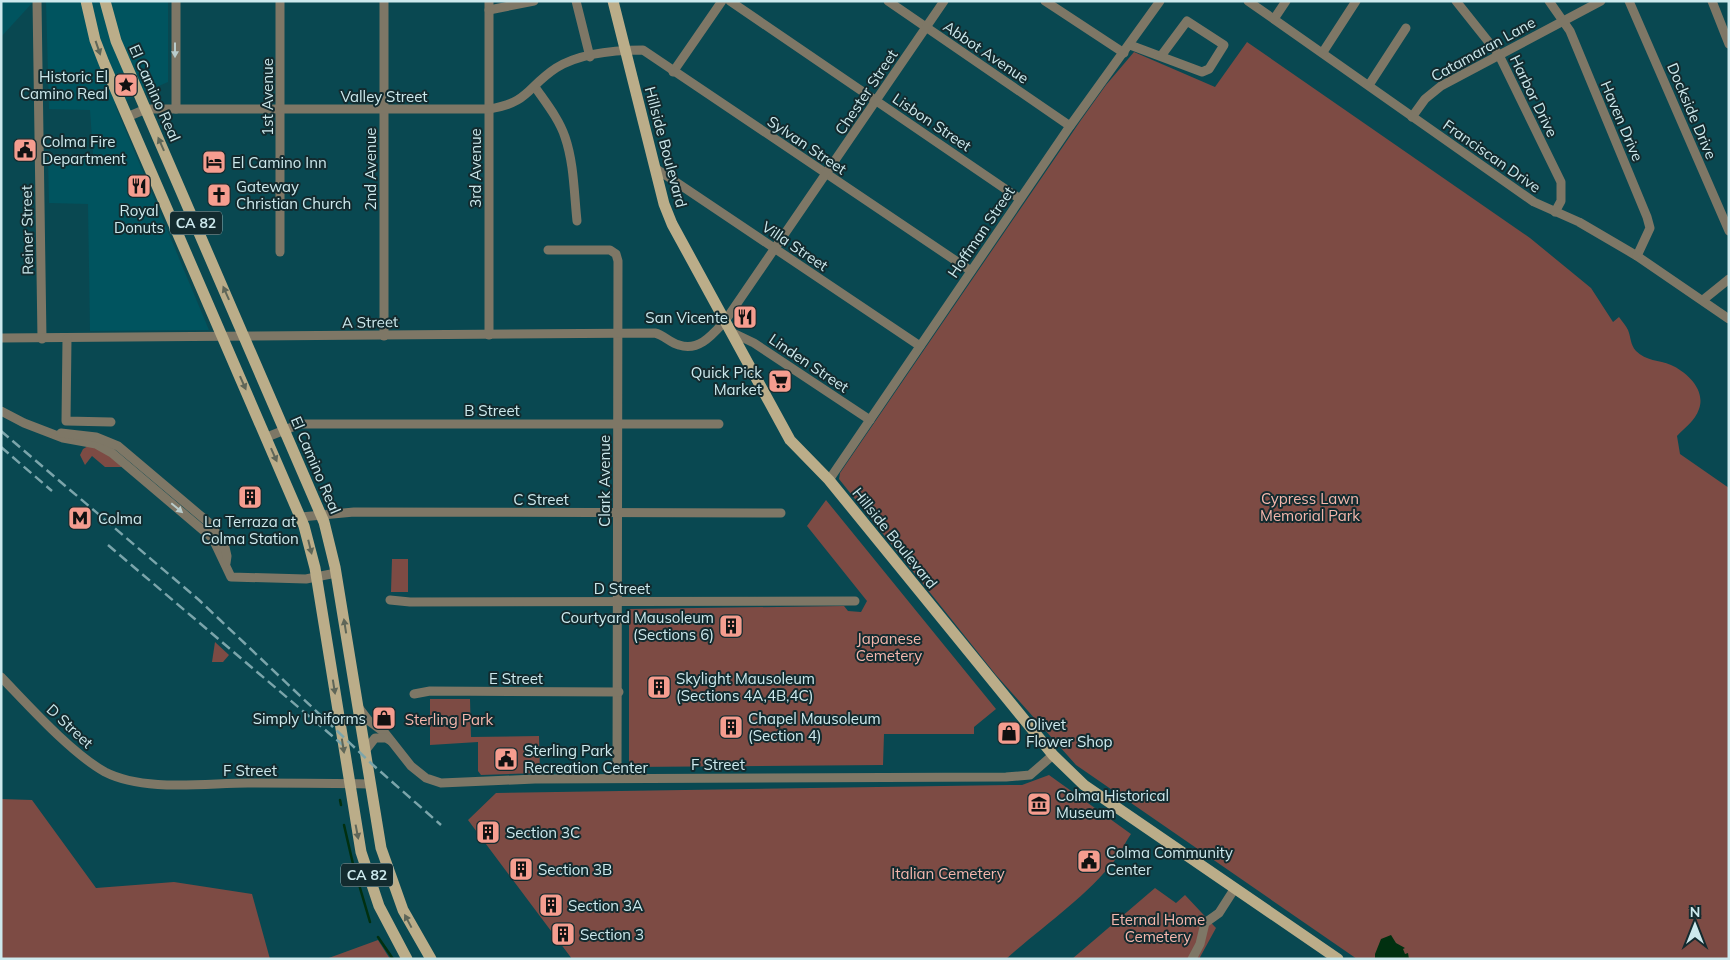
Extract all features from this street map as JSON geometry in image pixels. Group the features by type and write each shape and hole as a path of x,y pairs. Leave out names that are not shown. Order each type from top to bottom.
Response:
{"main road":[{"name":"CA 82","path":"86,1 95,40 116,92 301,517 316,577 359,844 382,914 407,959"},
{"name":"El Camino Real","path":"105,1 113,34 286,429 321,514 336,573 379,840 391,881 406,916 431,959"},
{"name":"Hillside Boulevard","path":"613,1 655,168 672,224 790,440 829,480 1053,755 1084,785 1338,959"}],"street":[{"name":"Reiner Street","path":"37,1 42,339"},
{"path":"176,1 176,109"},
{"name":"1st Avenue","path":"280,1 280,252"},
{"name":"2nd Avenue","path":"384,1 384,336"},
{"path":"489,5 534,1"},
{"path":"576,1 590,57"},
{"path":"673,72 722,1"},
{"name":"Lisbon Street","path":"730,1 1020,198"},
{"name":"Abbot Avenue","path":"888,1 1070,126"},
{"name":"Chester Street","path":"725,321 944,1"},
{"path":"1046,1 1124,53"},
{"name":"Hoffman Street","path":"829,480 1020,198 1160,1"},
{"name":"Franciscan Drive","path":"1248,1 1534,202 1579,222 1638,256 1729,319"},
{"path":"1274,19 1286,1"},
{"path":"1323,52 1356,1"},
{"name":"Harbor Drive","path":"1456,1 1498,55 1561,182 1561,201 1554,212"},
{"name":"Haven Drive","path":"1549,1 1564,21 1575,42 1647,217 1650,228 1638,256"},
{"name":"Catamaran Lane","path":"1412,116 1425,99 1441,86 1601,1"},
{"name":"Dockside Drive","path":"1629,1 1729,231"},
{"path":"1712,1 1729,44"},
{"name":"3rd Avenue","path":"489,5 489,335"},
{"path":"1130,45 1196,71 1205,72 1224,45 1187,21 1161,56"},
{"path":"1369,85 1406,28"},
{"name":"Valley Street","path":"127,117 146,109 489,109 507,106 519,100 559,67 590,57 625,50"},
{"name":"Sylvan Street","path":"625,50 643,50 971,272"},
{"path":"535,87 556,118 565,136 570,152 577,221"},
{"name":"Villa Street","path":"655,168 920,346"},
{"name":"Clark Avenue","path":"548,250 610,250 616,254 618,262 619,692 617,778"},
{"path":"1702,300 1729,279"},
{"name":"A Street","path":"1,338 245,338 654,332 679,346 694,346 708,340 725,321"},
{"name":"Linden Street","path":"731,332 754,343 870,420"},
{"path":"67,339 66,421 111,422"},
{"path":"1,411 24,423 56,434 66,433 96,437 118,446 208,522 224,543 227,556 226,563 231,577 316,577 336,573"},
{"name":"B Street","path":"267,437 300,424 719,424"},
{"name":"C Street","path":"301,517 321,514 781,513"},
{"name":"D Street","path":"390,600 618,602 855,601"},
{"name":"D Street","path":"1,677 38,715 87,760 107,773 131,781"},
{"name":"E Street","path":"414,694 430,691 619,692"},
{"name":"F Street","path":"357,706 393,743 411,766 433,782 617,778 1006,777 1030,775 1053,755"},
{"path":"364,752 372,740 380,737 393,743"},
{"name":"F Street","path":"131,781 166,784 369,784"},
{"path":"1192,959 1200,944 1205,924 1219,913 1235,888"}],"shaded area":[{"path":"1,1 34,1 1,37"},
{"path":"46,1 168,1 168,82 115,105 209,330 90,331 88,204 49,203 48,157 93,154 90,110 49,109"},
{"path":"1391,935 1396,943 1405,948 1403,949 1405,954 1408,953 1409,959 1375,959 1381,939"}],"green space":[{"name":"Cypress Lawn Memorial Park","path":"1247,42 1530,238 1591,288 1613,322 1619,317 1628,330 1636,351 1648,359 1666,363 1677,368 1694,382 1700,395 1699,409 1692,420 1677,436 1680,454 1729,488 1729,959 1357,959 1076,765 996,675 839,479 840,473 1081,120 1106,85 1134,52 1215,87"},
{"path":"88,446 94,446 122,464 121,467 105,467 92,456 85,465 80,455 83,449"},
{"name":"Japanese Cemetery","path":"826,500 996,709 974,727 974,734 884,734 883,765 629,767 629,609 844,606 848,611 861,612 867,601 807,526"},
{"path":"392,559 408,559 408,592 391,592"},
{"path":"215,642 229,655 223,662 212,662"},
{"name":"Sterling Park","path":"430,699 470,699 471,737 539,736 540,773 481,775 478,771 478,742 430,745"},
{"name":"Italian Cemetery","path":"1049,775 1131,834 1117,857 1090,887 1006,959 572,959 468,820 496,793 1022,785"},
{"path":"1,799 32,800 96,888 174,882 252,894 270,959 1,959"},
{"name":"Eternal Home Cemetery","path":"1155,888 1176,903 1185,895 1216,928 1199,959 1072,959"},
{"path":"378,940 390,959 326,959"}],"waterway":[{"path":"340,800 341,805"},
{"path":"344,825 370,922"},
{"path":"378,937 393,959"}],"railway":[{"path":"1,431 199,600 373,765 441,825"},
{"path":"1,447 52,491"},
{"path":"108,545 344,746"}],"place":[{"name":"Historic El Camino Real","path":"126,85"},
{"name":"Colma Fire Department","path":"25,150"},
{"name":"El Camino Inn","path":"214,162"},
{"name":"Royal Donuts","path":"139,186"},
{"name":"Gateway Christian Church","path":"219,195"},
{"name":"San Vicente","path":"745,317"},
{"name":"Quick Pick Market","path":"780,381"},
{"name":"La Terraza at Colma Station","path":"250,497"},
{"name":"Colma","path":"80,518"},
{"name":"Courtyard Mausoleum (Sections 6)","path":"731,626"},
{"name":"Skylight Mausoleum (Sections 4A,4B,4C)","path":"659,687"},
{"name":"Simply Uniforms","path":"384,718"},
{"name":"Chapel Mausoleum (Section 4)","path":"731,727"},
{"name":"Olivet Flower Shop","path":"1009,733"},
{"name":"Sterling Park Recreation Center","path":"506,759"},
{"name":"Colma Historical Museum","path":"1039,804"},
{"name":"Section 3C","path":"488,832"},
{"name":"Colma Community Center","path":"1089,861"},
{"name":"Section 3B","path":"521,869"},
{"name":"Section 3A","path":"551,905"},
{"name":"Section 3","path":"563,934"}]}
